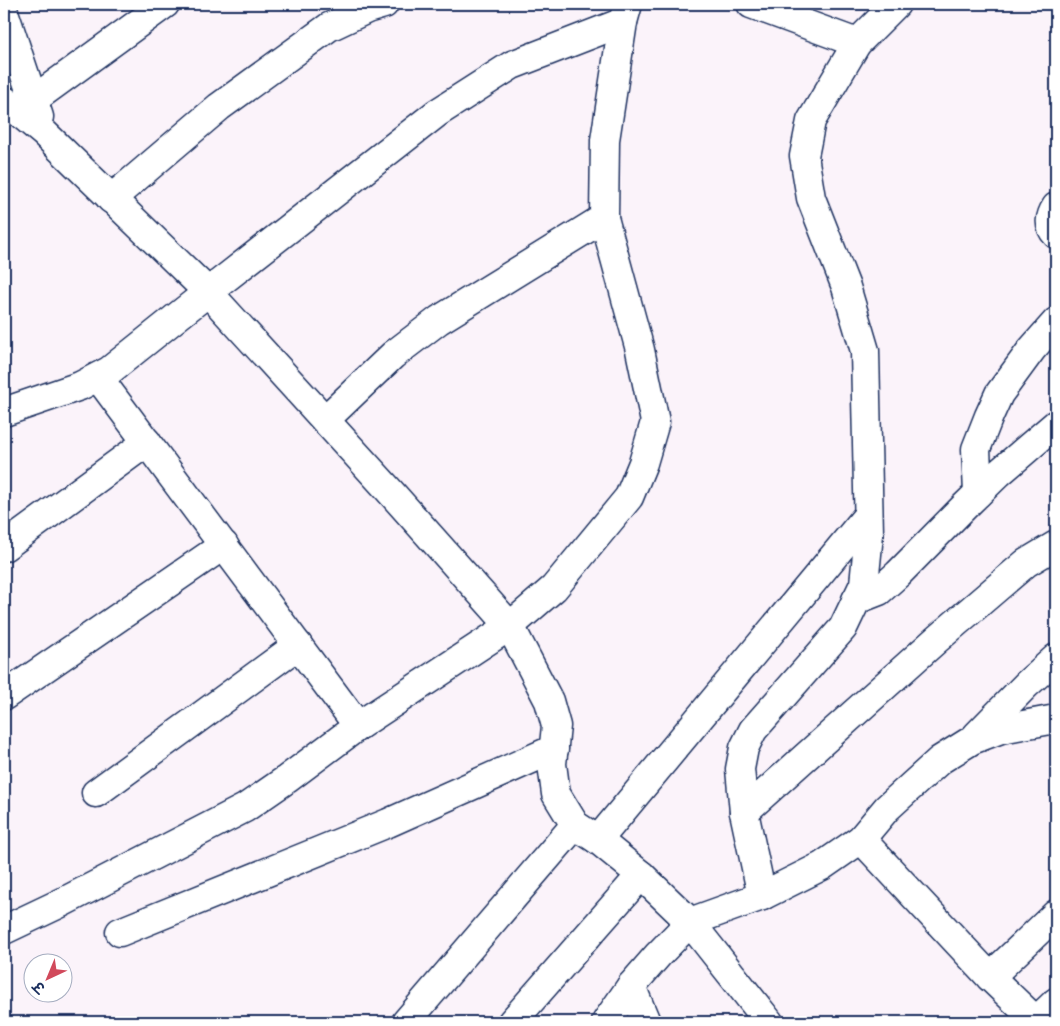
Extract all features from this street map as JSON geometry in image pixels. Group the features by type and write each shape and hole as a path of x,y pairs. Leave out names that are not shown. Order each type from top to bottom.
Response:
{"street":[{"path":"33,100 164,4"},
{"path":"112,199 219,107 313,38 336,23 367,9 384,4"},
{"path":"750,4 857,43"},
{"path":"762,896 744,812 740,769 744,748 753,730 843,628 864,584 869,534 865,352 846,287 811,198 804,156 811,121 857,43 896,4"},
{"path":"4,12 44,133"},
{"path":"4,930 63,902 245,808 358,726 510,626 554,588 629,497 644,463 655,422 640,350 604,218 606,140 626,13"},
{"path":"4,412 80,386 109,371 437,113 512,65 626,13"},
{"path":"4,100 44,133 208,292 510,626 549,701 556,726 552,764 556,794 575,825 598,840 641,875 690,922 769,1022"},
{"path":"1056,207 1051,219 1052,230 1056,234"},
{"path":"325,420 392,355 439,320 604,218"},
{"path":"978,493 976,449 999,394 1032,349 1056,322"},
{"path":"98,376 358,726"},
{"path":"856,600 879,591 999,472 1056,424"},
{"path":"4,547 147,442"},
{"path":"598,840 868,515"},
{"path":"4,696 224,545"},
{"path":"744,812 936,640 1026,563 1056,545"},
{"path":"96,794 298,645"},
{"path":"972,740 1027,684 1056,658"},
{"path":"606,1022 631,986 690,922 762,896 822,866 861,839 893,802 940,760 972,740 1001,729 1056,719"},
{"path":"120,932 388,823 554,749"},
{"path":"406,1022 575,825"},
{"path":"861,839 990,977 1035,1022 1056,1002"},
{"path":"512,1022 641,875"},
{"path":"990,977 1056,914"},
{"path":"631,986 646,1022"}]}
